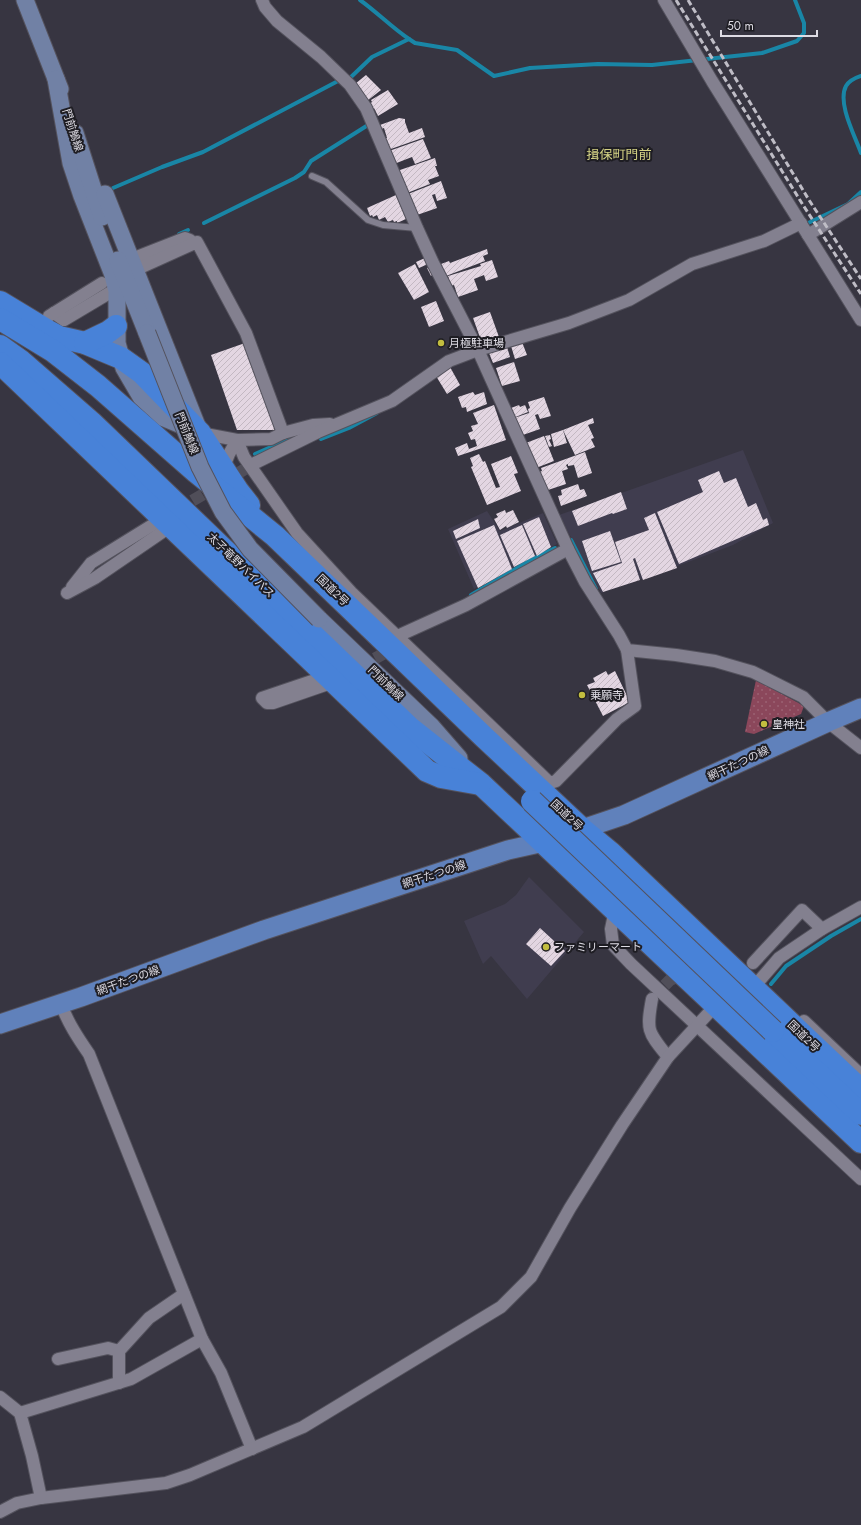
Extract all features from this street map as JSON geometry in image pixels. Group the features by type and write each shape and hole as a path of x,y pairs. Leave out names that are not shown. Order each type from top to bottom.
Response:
{"highway":[{"path":"0,302 59,337 85,343 121,358 142,373 200,433 238,491 275,536"},
{"path":"0,319 53,352 98,386 196,472 275,536"},
{"path":"85,343 108,332 116,326"},
{"name":"太子竜野バイパス","path":"0,346 22,361 91,422 189,515 332,674 410,728 481,784"},
{"path":"0,363 45,394 91,422"},
{"path":"0,363 162,525 332,674"},
{"path":"196,472 284,562 532,801 861,1114"},
{"name":"国道2号","path":"275,536 349,598 485,729 582,829 611,853 645,886 756,984 861,1090"},
{"path":"481,784 861,1142"}],"main road":[{"name":"門前鵤線","path":"25,0 72,123 105,228 200,467 223,512 250,549 319,619 432,727 481,784"},
{"path":"56,79 71,163 112,275 109,286 116,326 117,343 121,358"},
{"path":"72,123 92,163 137,263 200,433"},
{"name":"網干たつの線","path":"0,1024 61,1004 264,930 508,850 544,842 624,815 861,708"}],"street":[{"path":"262,0 265,7 277,21 321,57 350,85 366,108 433,263 478,350 568,549 585,582 627,650 635,706 617,719 556,781 550,783 485,729"},
{"path":"664,0 712,81 861,320"},
{"path":"808,235 861,202"},
{"path":"255,463 340,423 392,401 449,361 478,350 569,323 622,303 692,264 764,241 801,223"},
{"path":"137,263 197,242 246,333 283,434"},
{"path":"50,315 64,320 109,286"},
{"path":"200,433 237,440 271,439 313,425 340,423"},
{"path":"224,469 229,454 237,440"},
{"path":"237,440 244,457 297,533 349,598"},
{"path":"162,525 95,578 67,593 91,563 162,525 189,515"},
{"path":"392,639 466,605 568,549"},
{"path":"409,640 461,616 464,613 466,605"},
{"path":"627,650 715,661 753,672 803,697 828,722 861,748"},
{"path":"861,907 822,929 779,958 756,984 861,1075"},
{"path":"615,910 611,929 613,945 631,964 861,1179"},
{"path":"753,963 802,910 822,929"},
{"path":"652,999 648,1020 651,1036 668,1057"},
{"path":"61,1004 66,1019 89,1054 202,1339 221,1373 252,1449"},
{"path":"0,1512 17,1503 41,1498 166,1483 190,1475 303,1427 500,1307 531,1277 574,1201 622,1125 668,1057 716,1006"},
{"path":"119,1383 118,1351 148,1318 184,1294"},
{"path":"20,1412 131,1379 202,1339"},
{"path":"58,1359 108,1348 118,1351"},
{"path":"0,1397 20,1412 32,1456 41,1498"}],"lane":[{"path":"312,176 326,182 368,220 383,225 417,228"}],"shaded area":[{"path":"743,450 773,523 733,545 601,593 559,515"},
{"path":"487,511 500,531 543,513 557,544 474,589 448,529"},
{"path":"756,680 804,706 801,714 754,734 745,732"},
{"path":"529,877 584,932 527,999 491,956 483,964 464,921 505,904 516,895"}],"building":[{"path":"366,75 381,90 367,101 355,84"},
{"path":"388,90 398,104 378,116 374,108 372,110 369,104 372,102 371,100"},
{"path":"399,118 405,119 409,133 422,128 425,137 388,150 384,139 387,138 384,128 381,129 380,125"},
{"path":"423,139 431,158 415,164 412,157 394,164 389,151"},
{"path":"435,158 437,166 435,166 439,176 428,180 430,184 407,193 397,171"},
{"path":"441,181 447,198 437,201 435,194 432,195 437,208 417,215 408,194"},
{"path":"396,195 406,219 397,223 397,221 394,222 393,220 388,222 385,217 379,220 377,215 373,217 372,215 370,216 367,208"},
{"path":"487,249 488,254 483,256 485,261 446,276 441,264 449,261 450,263"},
{"path":"425,258 428,264 419,268 416,262"},
{"path":"492,260 498,277 486,281 484,275 474,279 478,290 458,297 454,285 451,286 448,276 481,266 480,264"},
{"path":"415,264 429,292 414,300 398,273"},
{"path":"430,267 433,274 431,276 427,268"},
{"path":"436,301 444,321 429,327 421,307"},
{"path":"490,312 499,337 482,343 473,318"},
{"path":"522,342 527,355 515,359 511,346"},
{"path":"245,343 275,430 237,430 211,355"},
{"path":"507,347 510,357 493,363 489,353"},
{"path":"514,362 520,381 502,386 496,368"},
{"path":"450,367 460,385 447,394 436,376"},
{"path":"473,392 475,395 484,392 487,404 467,412 466,407 462,408 458,397"},
{"path":"544,397 551,416 540,419 538,414 535,415 540,429 520,436 514,418 529,413 528,409 530,408 528,402"},
{"path":"494,405 506,440 458,456 455,448 467,443 469,449 477,446 475,439 471,440 468,433 473,431 471,426 478,424 473,413"},
{"path":"519,405 520,407 525,405 528,412 513,418 511,408"},
{"path":"593,418 594,423 588,425 594,438 591,439 595,447 575,455 563,430"},
{"path":"563,430 567,443 554,447 551,434"},
{"path":"550,435 551,439 549,440 552,446 549,447 545,436"},
{"path":"544,436 554,461 536,468 526,443"},
{"path":"585,452 592,473 578,478 574,465 568,466 568,464 566,465 568,469 562,471 566,484 545,491 537,473 542,471 541,468"},
{"path":"479,454 483,462 485,461 496,488 500,487 491,464 511,456 518,473 514,474 521,491 487,505 471,467 473,466 470,458"},
{"path":"719,471 724,483 736,478 748,507 756,503 763,520 767,518 769,525 679,564 657,512 703,492 698,480"},
{"path":"578,484 580,490 584,489 587,496 561,506 558,496 562,495 561,490"},
{"path":"621,492 627,509 578,526 572,511"},
{"path":"505,510 506,513 513,510 519,522 507,528 506,526 500,530 494,519 498,517 496,514"},
{"path":"655,513 677,568 643,580 635,558 633,559 640,580 603,592 593,573 622,563 615,542 649,530 644,518"},
{"path":"539,517 551,547 537,556 523,524"},
{"path":"478,519 480,528 456,539 453,531"},
{"path":"494,525 512,569 478,588 457,541"},
{"path":"522,525 535,556 514,567 500,535"},
{"path":"610,531 621,562 592,571 582,541"},
{"path":"606,671 608,675 615,671 630,702 603,716 587,685 595,682 593,678"},
{"name":"ファミリーマート","path":"540,928 565,951 551,966 526,944"}],"waterway":[{"path":"360,0 409,39"},
{"path":"351,77 372,57 409,39 415,43 457,50 494,76 530,68 598,64 652,65 762,53 797,41 804,33 804,23 795,0"},
{"path":"861,76 852,80 846,86 844,93 845,110 861,153"},
{"path":"113,188 162,167 203,152 338,81 341,82"},
{"path":"204,223 295,178 304,172 311,161 368,125 367,123"},
{"path":"804,225 848,204 861,192"},
{"path":"179,234 188,230"},
{"path":"321,439 349,428 377,413"},
{"path":"255,454 300,434"},
{"path":"569,541 571,540 596,589"},
{"path":"471,595 531,560 555,548"},
{"path":"771,984 786,966 831,936 861,919"}],"tunnel":[{"path":"177,510 255,463"},
{"path":"359,667 396,647"},
{"path":"652,998 670,980 687,973"}],"railway":[{"path":"676,0 803,205 861,294"},
{"path":"688,0 809,200 861,279"}],"place":[{"name":"月極駐車場","path":"441,343"},
{"name":"乗願寺","path":"582,695"},
{"name":"皇神社","path":"764,724"},
{"name":"ファミリーマート","path":"546,947"}],"district":[{"name":"揖保町門前","path":"619,154"}]}
